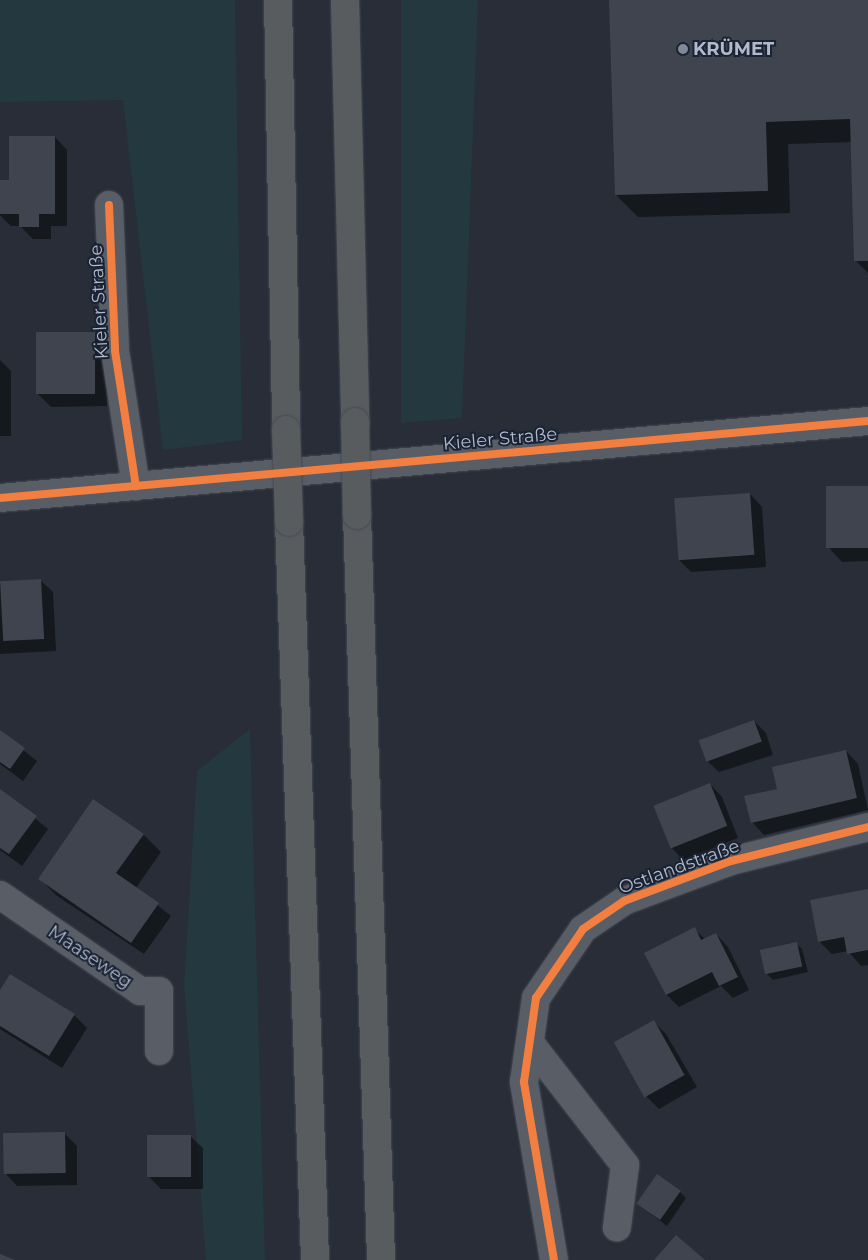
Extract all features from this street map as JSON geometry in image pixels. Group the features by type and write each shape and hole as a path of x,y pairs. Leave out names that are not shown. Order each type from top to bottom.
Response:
{"highway":[{"path":"278,0 286,430 315,1260"},
{"path":"345,0 357,515 381,1260"}],"street":[{"name":"Kieler Straße","path":"109,205 115,351 136,486"},
{"name":"Kieler Straße","path":"0,498 868,421"},
{"name":"Ostlandstraße","path":"554,1260 524,1082 536,998 583,929 624,901 731,861 868,827"},
{"name":"Maaseweg","path":"0,895 140,991 159,991 159,1051"},
{"path":"530,1043 625,1165 617,1228"}],"shaded area":[{"path":"0,0 235,0 242,440 163,450 123,100 0,102"},
{"path":"401,0 478,0 462,418 401,423"},
{"path":"250,729 265,1260 206,1260 184,985 197,771"}],"building":[{"path":"609,0 868,0 868,261 854,261 850,119 766,122 768,191 615,195"},
{"path":"9,136 55,136 55,214 39,214 39,227 19,227 19,214 0,214 0,180 9,180"},
{"path":"36,332 95,332 95,394 36,394"},
{"path":"826,486 868,486 868,548 826,548"},
{"path":"750,493 754,555 679,560 674,498"},
{"path":"41,579 44,639 3,641 0,581"},
{"path":"754,720 762,742 706,762 699,740"},
{"path":"0,730 25,748 10,769 0,762"},
{"path":"846,750 857,798 751,823 744,796 777,789 772,767"},
{"path":"710,783 727,826 671,849 653,806"},
{"path":"0,789 37,816 9,854 0,848"},
{"path":"93,799 144,834 116,873 159,903 131,943 38,879"},
{"path":"868,889 868,950 847,954 844,937 818,942 810,900"},
{"path":"695,927 701,940 716,933 738,977 719,986 712,972 666,995 644,953"},
{"path":"797,942 802,966 765,974 760,950"},
{"path":"10,974 75,1014 49,1056 0,1026 0,990"},
{"path":"654,1020 685,1075 644,1097 614,1042"},
{"path":"65,1132 66,1173 4,1174 3,1133"},
{"path":"147,1135 191,1135 191,1177 147,1177"},
{"path":"657,1174 681,1191 660,1220 636,1203"},
{"path":"676,1235 705,1260 654,1260"},
{"path":"0,1254 15,1260 0,1260"}],"cycle path":[{"path":"109,205 115,351 136,486"},
{"path":"0,498 868,421"},
{"path":"554,1260 524,1082 536,998 583,929 624,901 731,861 868,827"}],"place":[{"name":"KRÜMET","path":"683,49"}]}
